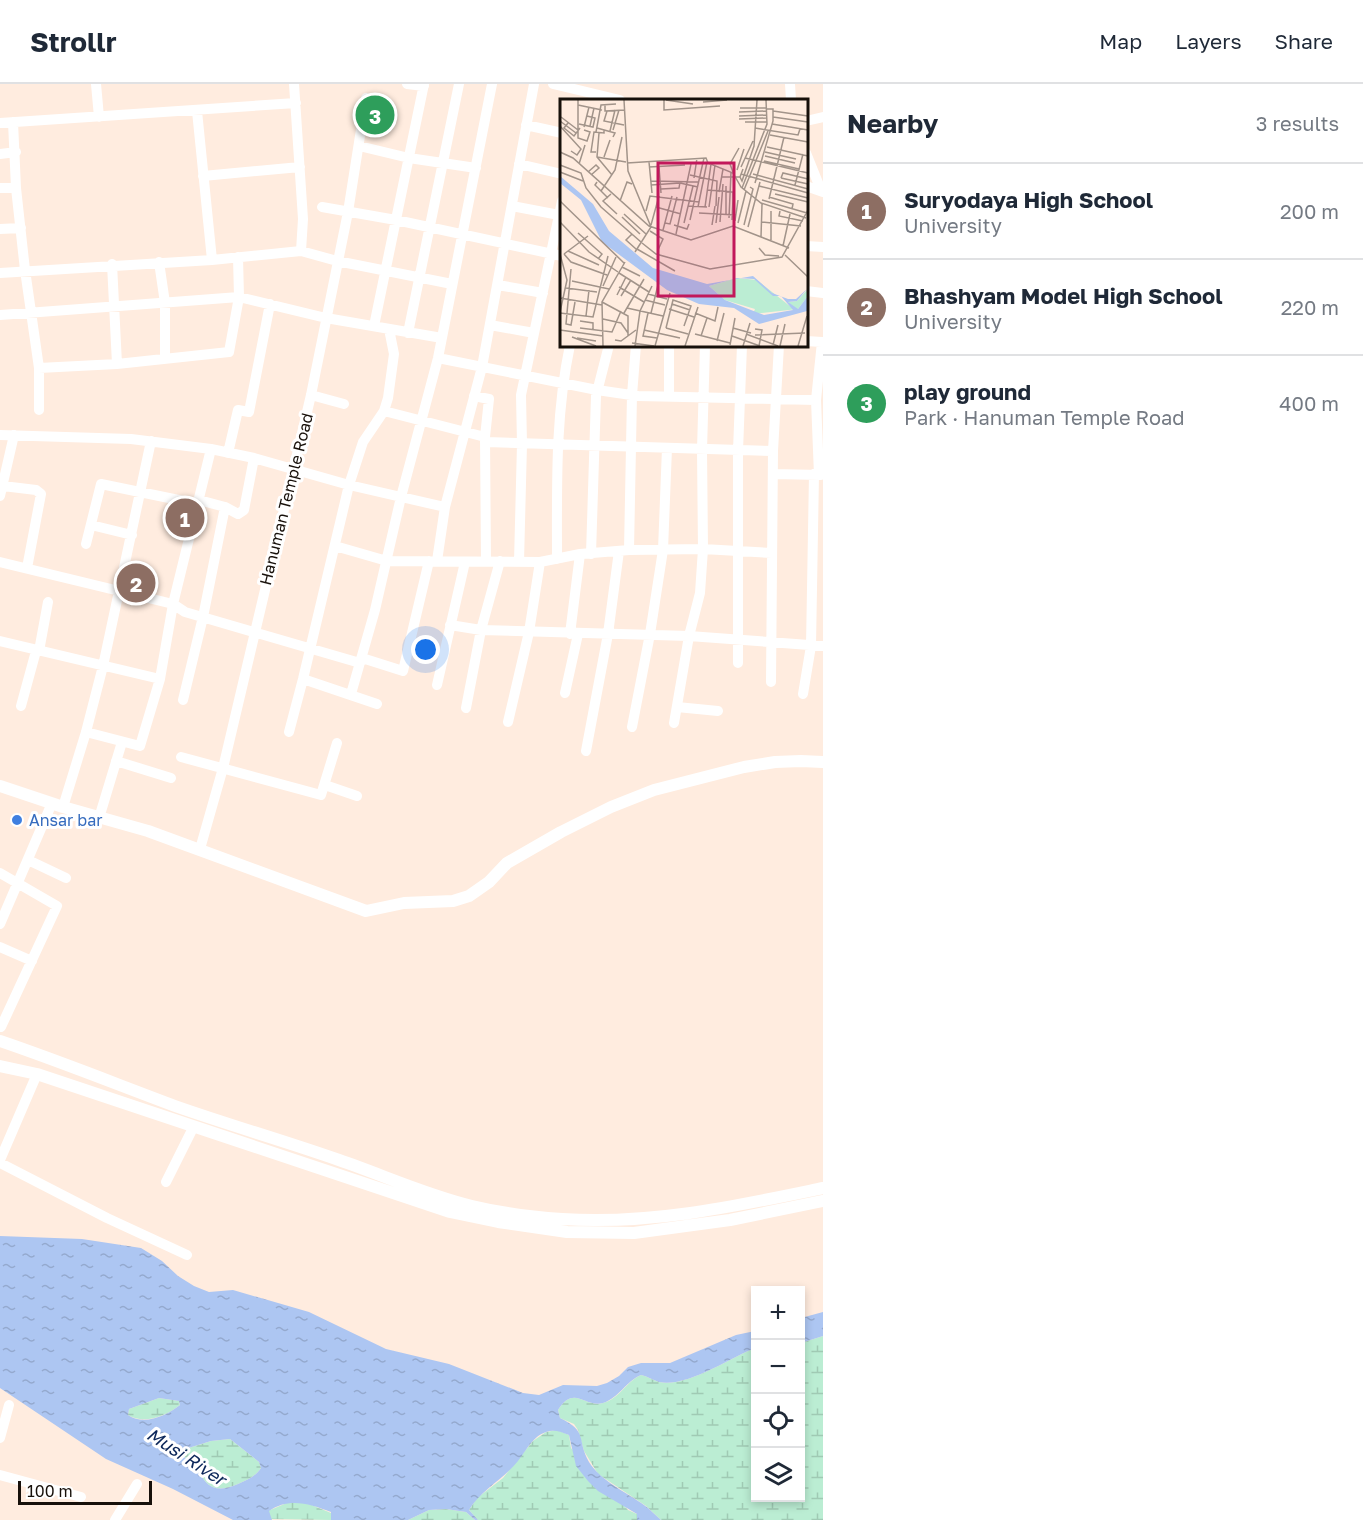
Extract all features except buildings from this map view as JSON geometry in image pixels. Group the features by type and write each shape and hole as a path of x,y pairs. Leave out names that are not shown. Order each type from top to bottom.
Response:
{"street":[{"path":"96,84 99,117"},
{"path":"294,84 303,219 301,251"},
{"path":"374,326 424,85 407,84"},
{"path":"408,333 459,84"},
{"path":"351,694 438,358 492,84"},
{"path":"0,562 173,604 185,612 254,631 310,650 403,671 482,367 534,84"},
{"path":"553,84 582,96 610,99"},
{"path":"790,84 791,99"},
{"name":"Hanuman Temple Road","path":"200,849 224,768 254,631 311,395 348,212 366,98"},
{"path":"0,123 296,103"},
{"path":"197,111 212,260"},
{"path":"808,121 823,117"},
{"path":"14,122 16,188 39,368 39,410"},
{"path":"526,125 560,133"},
{"path":"359,146 409,158 476,168"},
{"path":"0,154 16,152"},
{"path":"808,156 822,191"},
{"path":"519,164 560,174"},
{"path":"203,176 300,167"},
{"path":"0,188 16,188"},
{"path":"512,206 559,215"},
{"path":"322,207 396,220 557,256"},
{"path":"519,562 522,396 543,293 557,256 560,210"},
{"path":"0,229 21,228"},
{"path":"808,246 823,247"},
{"path":"0,273 112,264 212,260 301,251 337,261 452,284"},
{"path":"39,368 117,364 229,352 239,297 238,257"},
{"path":"159,262 165,303 165,358"},
{"path":"112,264 117,364"},
{"path":"498,285 543,293"},
{"path":"808,291 823,293"},
{"path":"0,315 239,297 326,318 442,338"},
{"path":"228,453 238,410 249,412 270,304"},
{"path":"490,325 534,333"},
{"path":"289,732 349,485 363,442 388,398 394,354 389,329"},
{"path":"803,694 811,646 819,474 816,400 823,342 808,341"},
{"path":"556,559 557,444 562,382 570,346"},
{"path":"565,693 585,554 595,446 597,390 609,346"},
{"path":"586,751 624,551 636,346"},
{"path":"669,346 669,397"},
{"path":"674,723 688,636 700,593 703,549 702,450 705,346"},
{"path":"738,663 738,451 742,346"},
{"path":"771,682 774,398 778,346"},
{"path":"438,358 632,395 816,400"},
{"path":"311,395 344,404"},
{"path":"474,396 489,399 486,439 486,561"},
{"path":"376,416 422,421 486,439 522,444 773,451"},
{"path":"0,435 152,441 210,449 254,458 349,485 445,507"},
{"path":"14,435 2,484 36,490 41,494 27,568"},
{"path":"0,924 28,860 58,805 86,732 103,666 152,441"},
{"path":"632,727 663,550 667,448"},
{"path":"86,732 140,746 160,680 173,604 210,449"},
{"path":"87,544 98,488 101,484 225,507 238,513 244,510 254,458"},
{"path":"773,474 819,474"},
{"path":"183,700 203,617 225,507"},
{"path":"91,525 132,535"},
{"path":"335,546 387,561 540,562 585,554 703,549 772,553"},
{"path":"466,708 481,630 500,561"},
{"path":"437,685 465,562"},
{"path":"508,722 530,632 540,562"},
{"path":"21,706 38,651 48,602"},
{"path":"450,625 481,630 650,634 823,646"},
{"path":"0,641 160,680"},
{"path":"303,679 377,704"},
{"path":"676,707 718,711"},
{"path":"99,818 122,742"},
{"path":"181,757 321,795 337,743"},
{"path":"0,786 99,818 148,831 366,911 404,903 453,901 469,896 489,882 507,863 534,847 634,797 654,790 744,767 774,762 801,760 823,762"},
{"path":"116,761 171,778"},
{"path":"325,785 357,796"},
{"path":"28,860 66,878"},
{"path":"0,873 57,906 1,1028"},
{"path":"0,947 32,961"},
{"path":"0,1041 176,1106 339,1160 428,1193 472,1206 509,1213 563,1219 634,1220 684,1215 823,1188"},
{"path":"0,1066 37,1074 450,1212 498,1222 567,1232 634,1233 730,1220 823,1201"},
{"path":"37,1074 0,1161 107,1218 187,1254"},
{"path":"166,1182 194,1126"},
{"path":"0,1438 9,1405"},
{"path":"0,1475 81,1497"},
{"path":"115,1520 137,1484"}],"green space":[{"path":"823,1336 823,1520 661,1520 646,1506 598,1474 584,1451 574,1424 560,1418 558,1410 569,1399 603,1403 614,1398 631,1381 641,1375 659,1382 682,1381 751,1350 751,1502 805,1502 805,1342"},
{"path":"159,1398 179,1401 180,1405 155,1418 141,1419 128,1415 129,1409"},
{"path":"557,1430 569,1435 571,1448 628,1510 637,1514 637,1520 478,1520 469,1510 477,1498 503,1478 533,1441 546,1432"},
{"path":"230,1439 259,1462 261,1468 245,1481 226,1488 216,1488 204,1480 181,1452 211,1441"},
{"path":"289,1502 307,1503 331,1513 331,1520 271,1519 268,1511"},
{"path":"446,1509 466,1512 475,1520 408,1520 429,1510"}],"water":[{"path":"0,1236 82,1239 141,1248 162,1261 178,1276 209,1292 233,1290 309,1312 386,1349 449,1364 523,1393 539,1395 563,1385 597,1386 619,1376 628,1367 641,1363 670,1363 736,1335 751,1332 751,1350 695,1377 670,1383 659,1382 641,1375 609,1401 597,1404 575,1398 569,1399 558,1410 560,1418 578,1432 585,1454 594,1469 661,1520 637,1520 637,1514 598,1491 576,1466 569,1435 552,1431 537,1437 512,1468 474,1503 469,1510 478,1520 466,1512 446,1509 429,1510 408,1520 331,1520 331,1512 307,1504 292,1503 269,1511 272,1520 233,1520 173,1489 106,1459 0,1388","holes":["159,1398 179,1401 180,1405 168,1413 148,1420 128,1415 129,1409","230,1439 259,1462 261,1468 245,1481 226,1488 216,1488 204,1480 181,1452 211,1441"]},
{"path":"823,1312 823,1336 805,1342 805,1317"}],"place":[{"name":"play ground","path":"375,115"},
{"name":"Suryodaya High School","path":"185,518"},
{"name":"Bhashyam Model High School","path":"136,583"},
{"name":"Ansar bar","path":"17,820"}],"water label":[{"name":"Musi River","path":"186,1457"}]}
